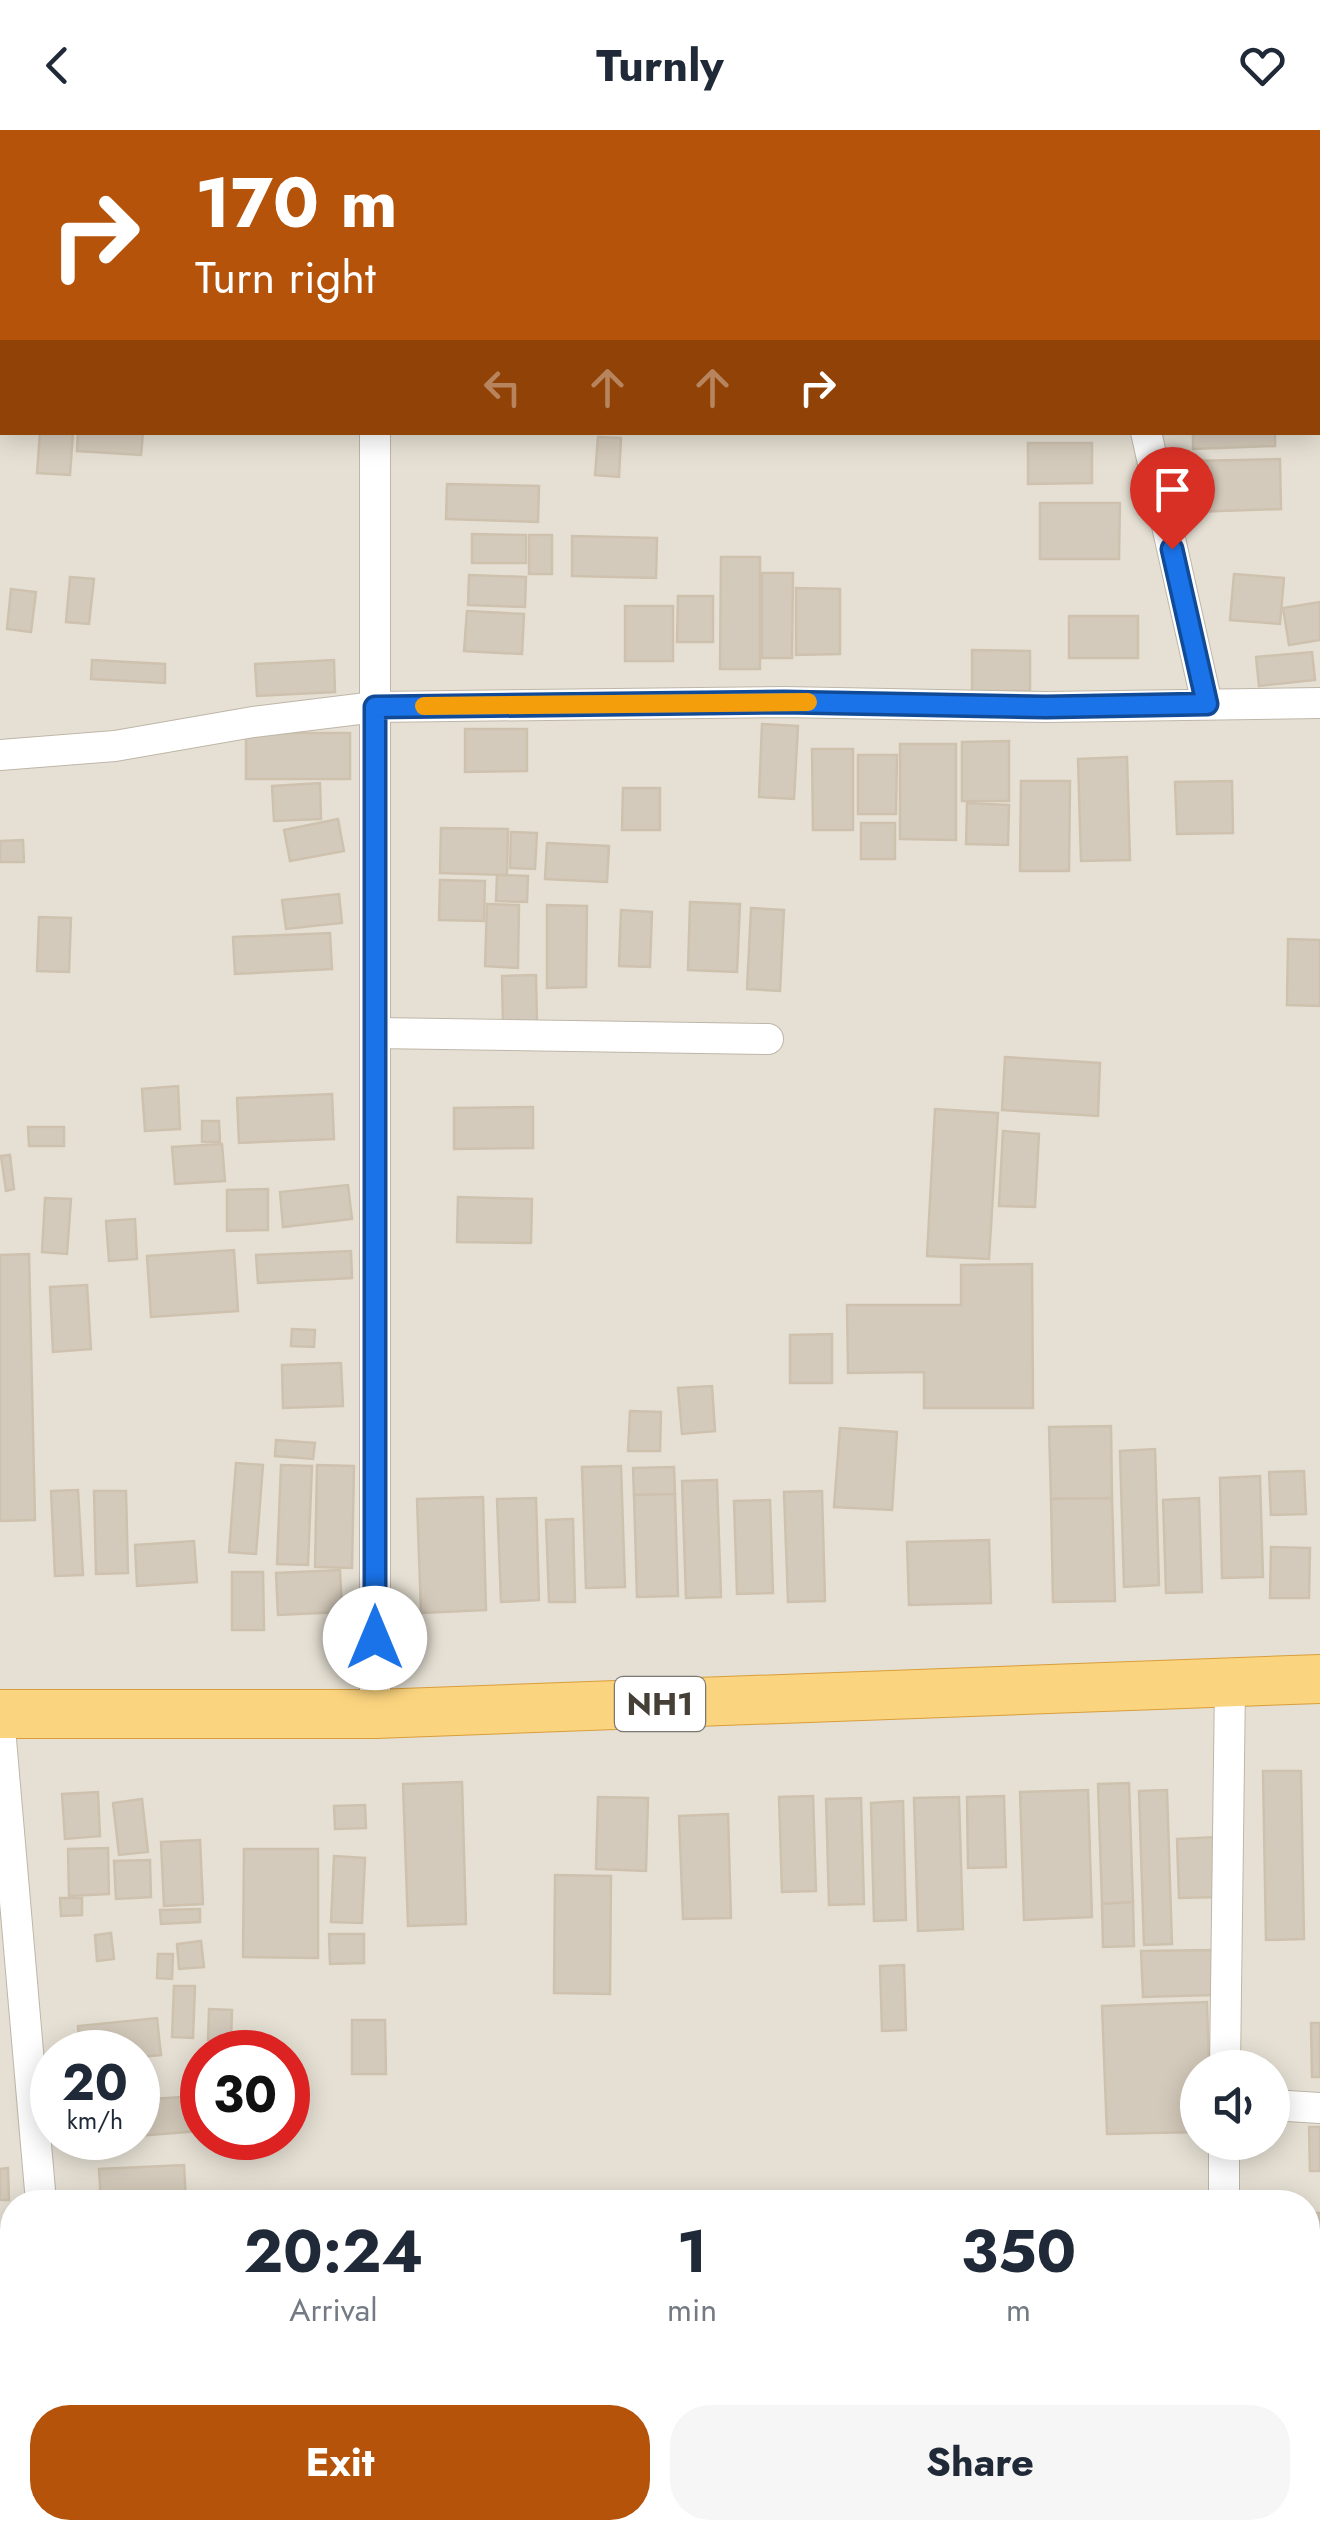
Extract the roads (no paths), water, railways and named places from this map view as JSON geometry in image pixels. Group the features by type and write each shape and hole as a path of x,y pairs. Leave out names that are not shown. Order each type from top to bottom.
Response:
{"highway":[{"name":"NH1","path":"0,1714 375,1714 1320,1679"}],"street":[{"path":"375,435 375,1714"},
{"path":"1147,435 1207,704"},
{"path":"0,755 115,746 253,722 375,707 784,702 1046,707 1320,703"},
{"path":"375,1033 768,1039"},
{"path":"1225,2050 1230,1684"},
{"path":"0,1728 40,2190"},
{"path":"1290,2106 1320,2108"},
{"path":"1224,2160 1224,2190"}]}
